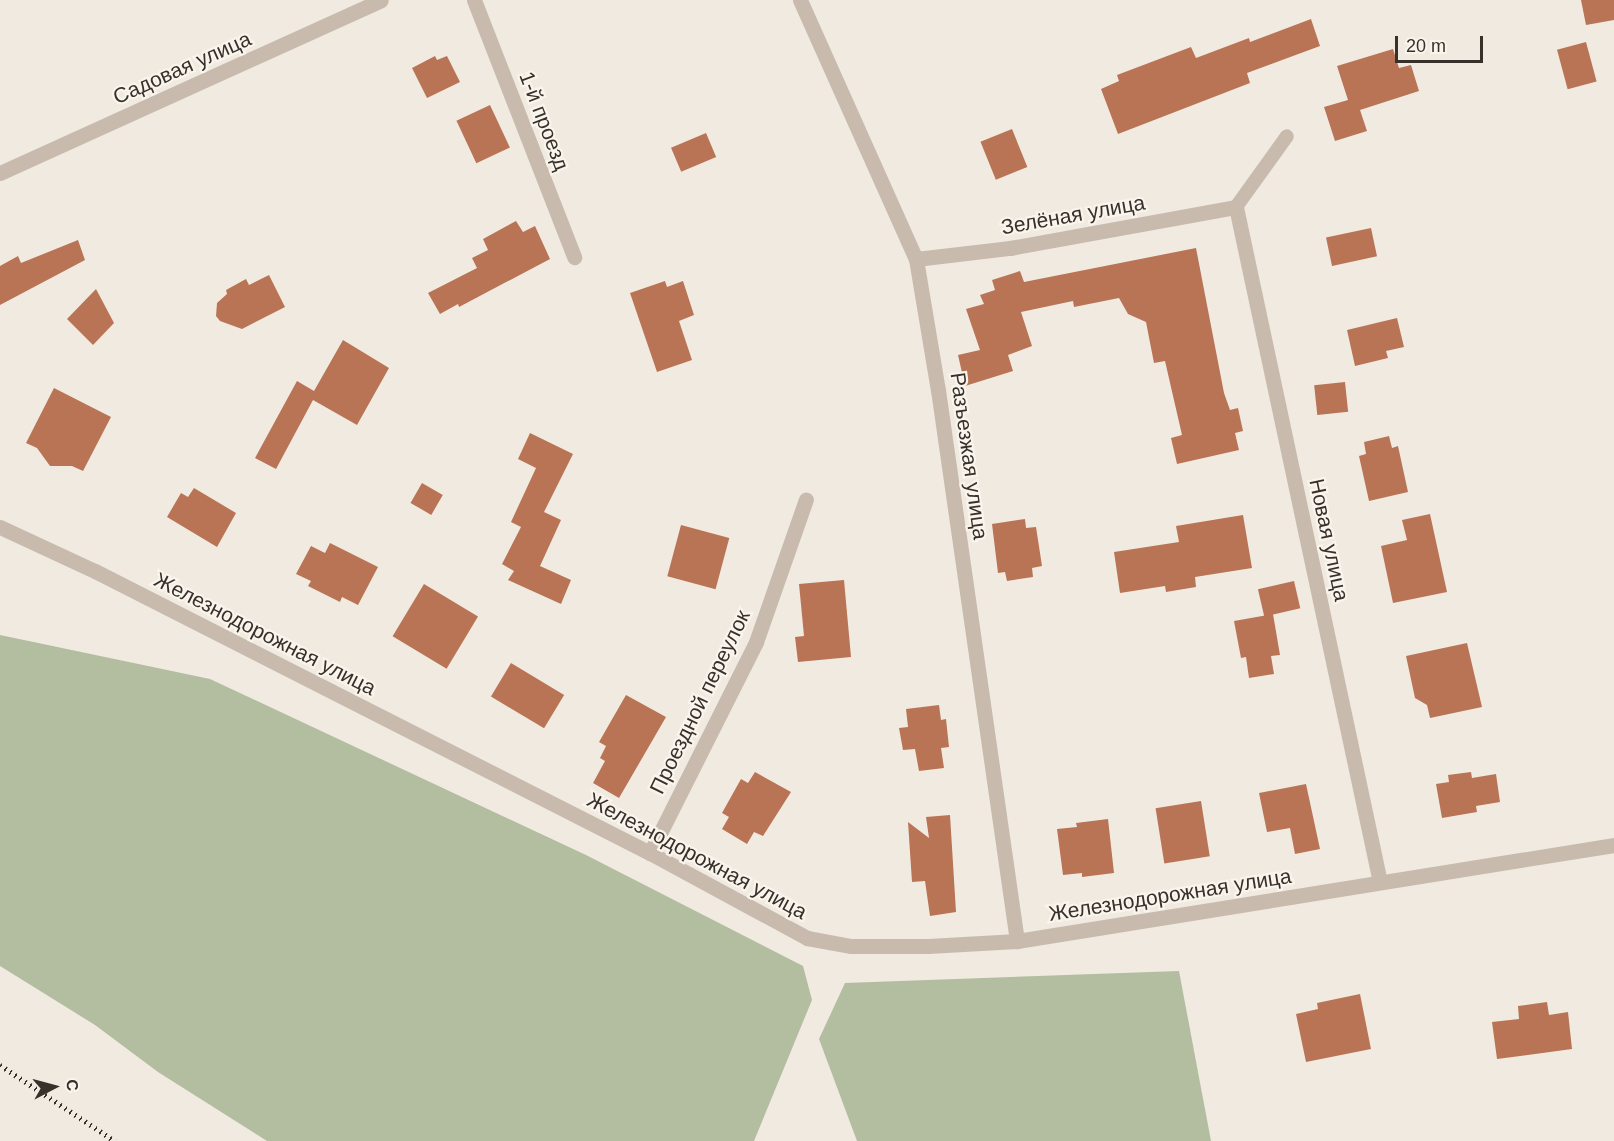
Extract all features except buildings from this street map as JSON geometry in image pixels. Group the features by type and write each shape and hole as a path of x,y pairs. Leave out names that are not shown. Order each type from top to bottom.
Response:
{"street":[{"name":"Садовая улица","path":"0,173 381,0"},
{"name":"1-й проезд","path":"474,0 574,257"},
{"name":"Разъезжая улица","path":"800,0 916,259 938,390 1017,941"},
{"name":"Зелёная улица","path":"916,259 1010,249 1236,207"},
{"name":"Новая улица","path":"1236,207 1380,882"},
{"name":"Проездной переулок","path":"650,853 756,642 806,500"},
{"name":"Железнодорожная улица","path":"0,527 95,571 650,853 807,938 851,946 928,946 1017,941 1614,845"}],"lane":[{"path":"1236,207 1287,136"}],"green space":[{"path":"0,635 210,679 586,855 803,966 812,1000 754,1141 267,1141 158,1072 95,1025 0,966"},
{"path":"1179,971 1211,1141 857,1141 819,1039 845,983"}],"railway":[{"path":"0,1065 115,1141"}]}
